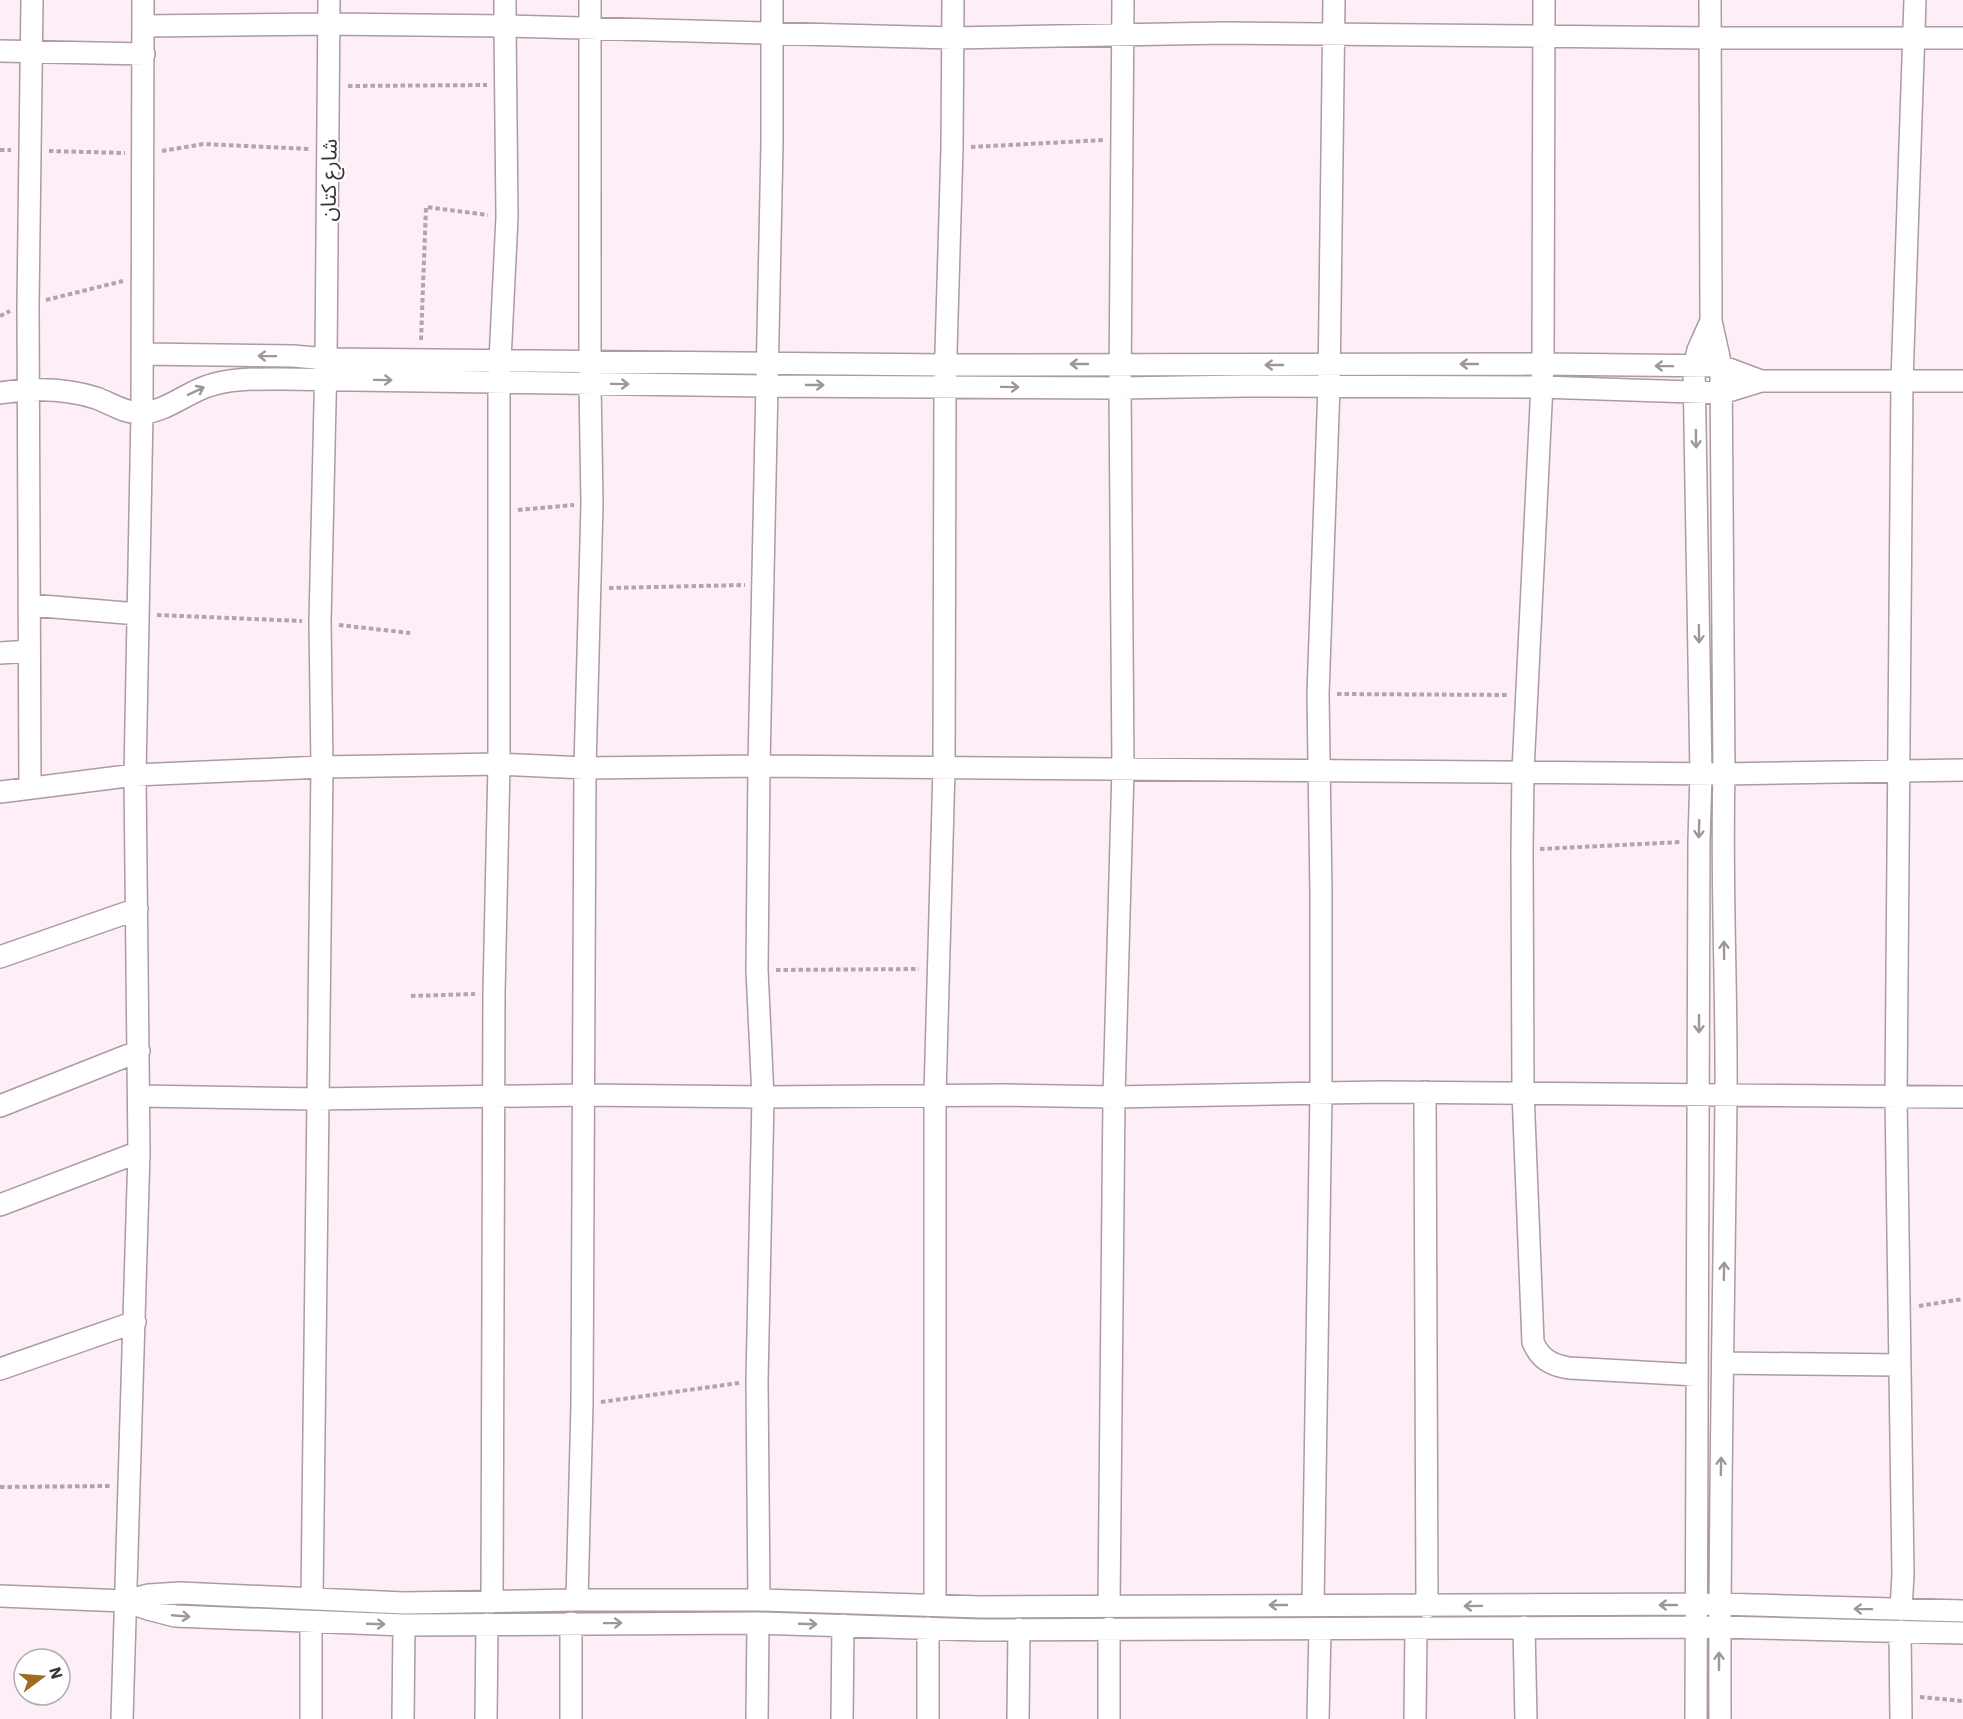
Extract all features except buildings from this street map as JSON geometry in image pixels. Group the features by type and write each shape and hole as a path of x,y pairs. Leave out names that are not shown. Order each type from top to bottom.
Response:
{"street":[{"path":"30,788 28,304 32,0"},
{"path":"122,1719 140,1096 135,775 142,413 143,0"},
{"name":"شارع كتان","path":"312,1599 322,767 320,622 329,0"},
{"path":"492,1602 494,993 499,764 500,371 507,217 504,0"},
{"path":"577,1600 582,1404 585,1095 585,768 592,504 588,28 590,0"},
{"path":"759,1600 757,1381 763,1097 757,970 772,0"},
{"path":"935,1605 935,1095 944,768 945,386 952,148 953,0"},
{"path":"1109,1606 1114,1097 1123,769 1120,388 1123,0"},
{"path":"1313,1605 1321,1093 1318,694 1329,386 1334,0"},
{"path":"1544,0 1543,364 1523,771 1522,850 1523,1092 1533,1342 1540,1356 1557,1366 1696,1375"},
{"path":"1710,0 1711,321 1721,366 1722,393 1726,1094 1719,1605 1720,1719"},
{"path":"1900,1610 1903,1574 1897,1309 1896,1096 1902,381 1914,0"},
{"path":"143,26 329,24 505,26 953,38 1224,33 1963,38"},
{"path":"0,51 144,54"},
{"path":"1695,1719 1701,774 1694,367 1711,321"},
{"path":"142,354 293,357 325,369 500,371 590,360 946,365 1543,364 1721,366 1761,381 1963,381"},
{"path":"0,393 29,389 79,393 124,410 142,413 163,407 211,385 325,369 420,360 590,383 767,386 1541,387 1722,393 1761,381"},
{"path":"30,605 138,614"},
{"path":"0,653 29,651"},
{"path":"0,792 135,775 322,767 499,764 585,768 759,766 1701,774 1963,770"},
{"path":"0,957 136,909"},
{"path":"0,1106 140,1051"},
{"path":"1425,1092 1427,1607"},
{"path":"140,1096 317,1099 585,1095 1114,1097 1523,1092 1963,1097"},
{"path":"0,1205 139,1152"},
{"path":"0,1369 135,1322"},
{"path":"1722,1363 1899,1365"},
{"path":"0,1596 125,1601 149,1595 180,1593 404,1603 759,1600 980,1607 1719,1605 1963,1611"},
{"path":"644,1622 645,1600"},
{"path":"125,1601 148,1610 176,1616 404,1625 644,1622 1019,1629 1719,1627 1963,1633"},
{"path":"1195,1605 1196,1627"},
{"path":"311,1622 311,1719"},
{"path":"571,1623 572,1719"},
{"path":"756,1719 758,1623"},
{"path":"486,1719 487,1624"},
{"path":"403,1719 404,1625"},
{"path":"842,1719 843,1625"},
{"path":"1524,1627 1526,1719"},
{"path":"928,1628 928,1719"},
{"path":"1109,1628 1109,1719"},
{"path":"1018,1719 1019,1629"},
{"path":"1318,1719 1320,1629"},
{"path":"1415,1719 1416,1629"},
{"path":"1900,1632 1900,1719"}],"path":[{"path":"329,86 506,85"},
{"path":"952,148 1123,139"},
{"path":"0,150 144,154 203,144 328,150"},
{"path":"420,360 426,207 507,217"},
{"path":"0,316 28,304 142,276"},
{"path":"499,511 592,504"},
{"path":"590,588 763,584"},
{"path":"138,614 320,622 410,633"},
{"path":"1318,694 1527,694"},
{"path":"1522,850 1699,841"},
{"path":"757,970 939,969"},
{"path":"411,996 494,993"},
{"path":"1897,1309 1963,1299"},
{"path":"582,1404 757,1381"},
{"path":"0,1487 129,1486"},
{"path":"1901,1695 1963,1701"}]}
